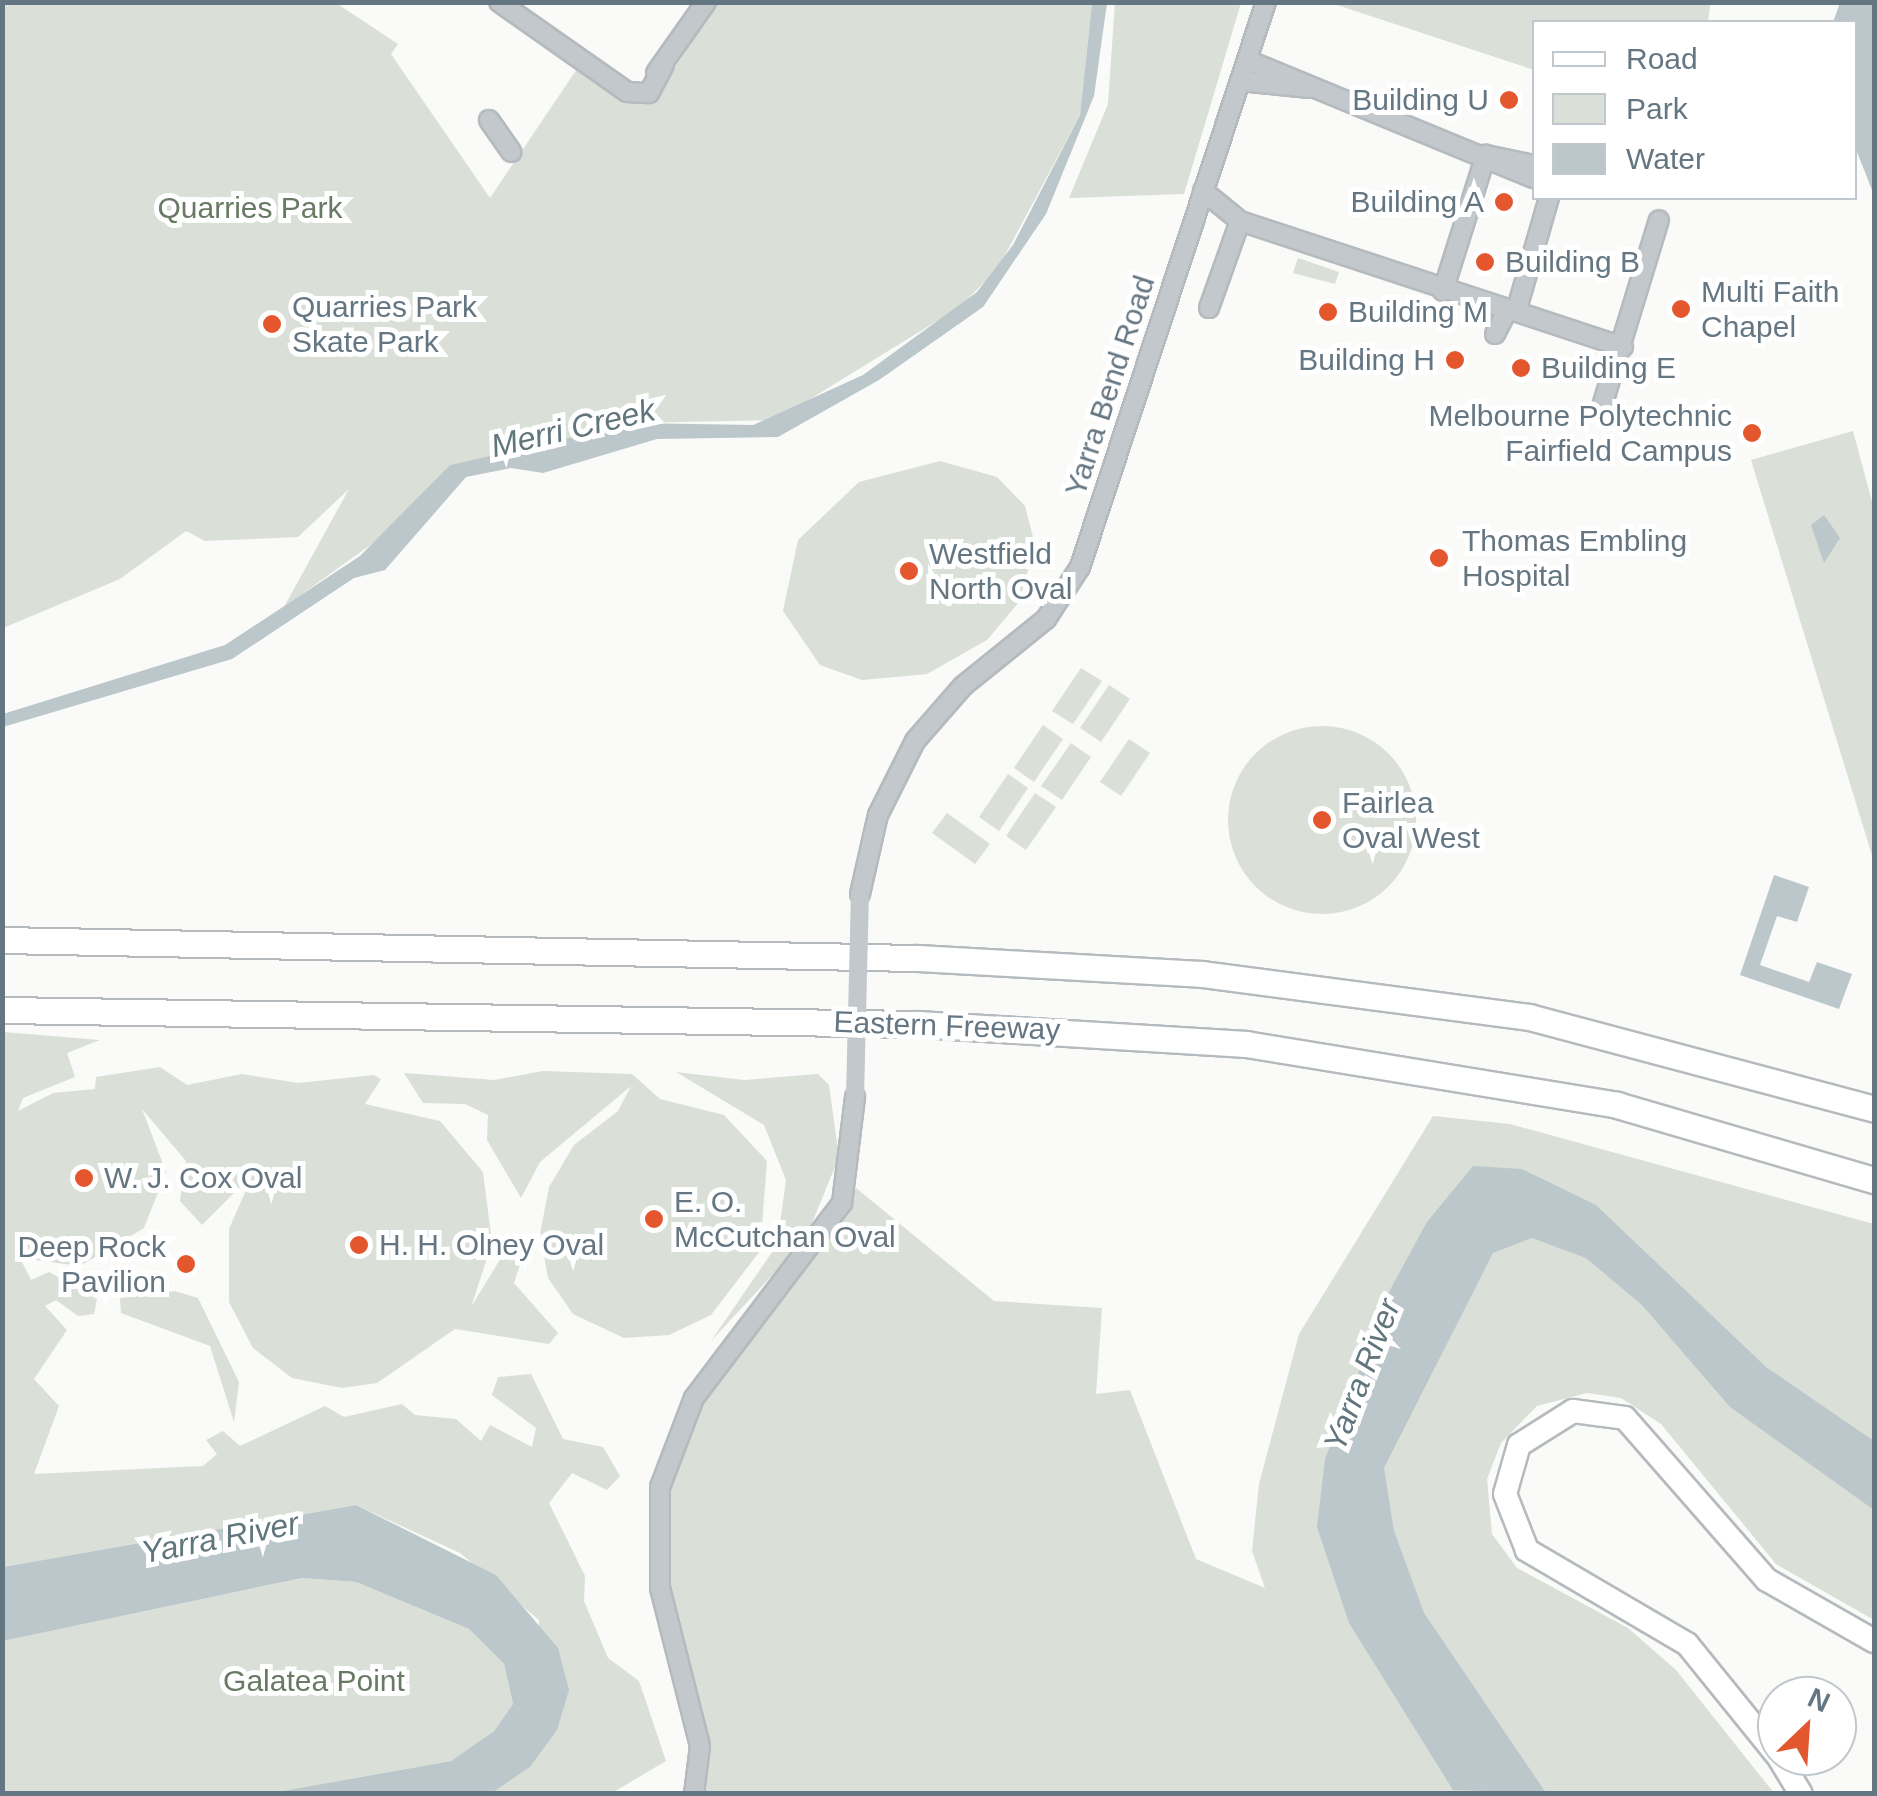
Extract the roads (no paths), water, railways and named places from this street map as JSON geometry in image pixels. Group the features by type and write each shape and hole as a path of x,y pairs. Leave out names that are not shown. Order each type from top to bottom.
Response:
{"highway":[{"path":"2,940 900,958 1202,974 1530,1017 1874,1110"},
{"name":"Eastern Freeway","path":"2,1010 937,1025 1246,1044 1616,1105 1874,1180"}],"main road":[{"path":"1757,1731 1687,1644 1526,1550 1505,1494 1520,1446 1573,1411 1625,1418 1767,1580 1874,1641"}],"street":[{"path":"499,2 612,78 641,90 664,65 706,2"},
{"name":"Yarra Bend Road","path":"694,1794 700,1746 657,1563 660,1487 694,1398 842,1202 855,1097 860,894 878,815 915,741 1072,582 1266,2"},
{"path":"1247,60 1532,177"},
{"path":"1240,81 1316,87"},
{"path":"489,120 511,152"},
{"path":"1486,155 1532,165"},
{"path":"1442,291 1486,155"},
{"path":"1204,191 1240,221 1442,291 1623,347"},
{"path":"1494,334 1512,310 1548,200"},
{"path":"1603,402 1659,220"},
{"path":"1209,308 1240,221"}],"water":[{"path":"1092,3 1107,3 1094,96 1046,214 983,307 879,380 778,437 657,439 543,473 511,468 466,477 385,570 354,578 232,659 3,727 3,714 225,645 360,556 450,465 634,423 753,425 863,375 977,292 1013,245 1080,115"},
{"path":"1840,3 1874,3 1874,195 1857,152 1857,20 1834,20"},
{"path":"1824,515 1840,538 1824,563 1811,525"},
{"path":"1774,875 1809,887 1797,922 1777,916 1760,965 1809,982 1817,962 1852,974 1839,1009 1740,975"},
{"name":"Yarra River","path":"1473,1166 1522,1169 1596,1205 1766,1367 1874,1441 1874,1510 1730,1407 1642,1305 1586,1258 1532,1238 1493,1253 1384,1468 1394,1531 1424,1613 1546,1793 1453,1790 1349,1623 1317,1527 1325,1459 1391,1288 1427,1222"},
{"name":"Yarra River","path":"356,1505 496,1575 558,1648 569,1690 557,1730 530,1767 492,1793 271,1793 451,1761 494,1731 513,1704 504,1664 469,1629 356,1582 302,1578 3,1641 3,1567"}],"place":[{"name":"Building U","path":"1509,100"},
{"name":"Building A","path":"1504,202"},
{"name":"Building B","path":"1485,262"},
{"name":"Multi Faith Chapel","path":"1681,309"},
{"name":"Building M","path":"1328,312"},
{"name":"Quarries Park Skate Park","path":"272,324"},
{"name":"Building H","path":"1455,360"},
{"name":"Building E","path":"1521,368"},
{"name":"Melbourne Polytechnic Fairfield Campus","path":"1752,433"},
{"name":"Thomas Embling Hospital","path":"1439,558"},
{"name":"Westfield North Oval","path":"909,571"},
{"name":"Fairlea Oval West","path":"1322,820"},
{"name":"W. J. Cox Oval","path":"84,1178"},
{"name":"E. O. McCutchan Oval","path":"654,1219"},
{"name":"H. H. Olney Oval","path":"359,1245"},
{"name":"Deep Rock Pavilion","path":"186,1264"}],"park label":[{"name":"Quarries Park","path":"250,208"},
{"name":"Galatea Point","path":"314,1681"}],"water label":[{"name":"Merri Creek","path":"573,428"}]}
